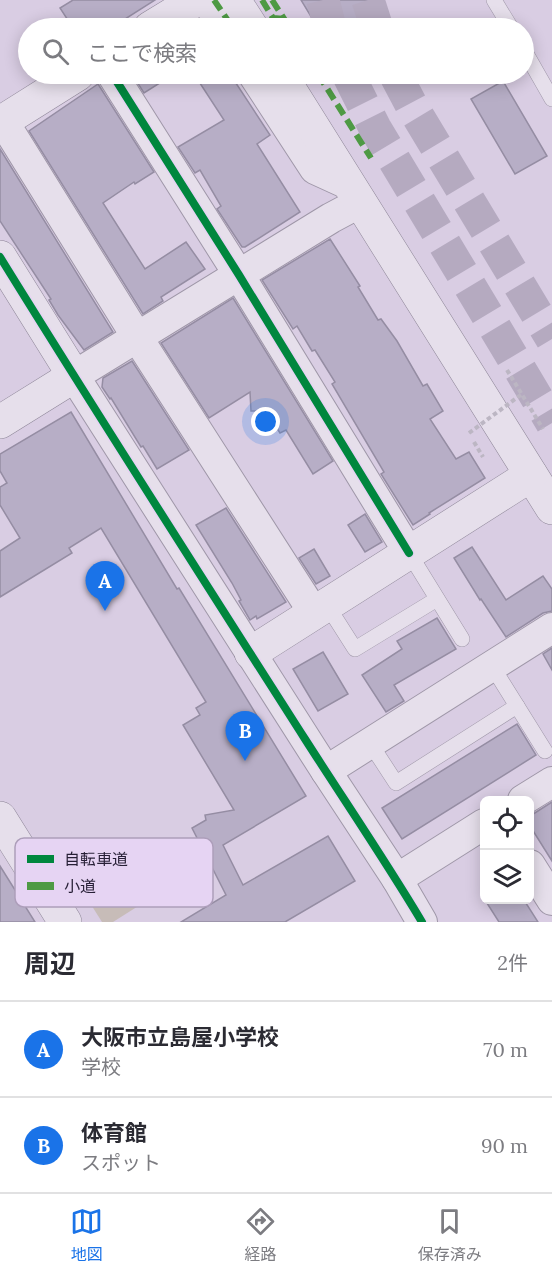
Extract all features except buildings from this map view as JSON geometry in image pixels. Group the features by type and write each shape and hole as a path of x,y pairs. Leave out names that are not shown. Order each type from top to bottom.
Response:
{"street":[{"path":"166,18 196,0"},
{"path":"206,0 218,18"},
{"path":"234,0 246,18"},
{"path":"62,84 1,122 137,337 320,609"},
{"path":"118,84 239,274 409,553"},
{"path":"260,84 315,169 355,193"},
{"path":"286,84 552,508"},
{"path":"0,423 331,218 355,193"},
{"path":"0,257 397,879 422,922"},
{"path":"251,653 531,475"},
{"path":"326,771 552,628"},
{"path":"531,796 552,782"},
{"path":"0,818 15,842"},
{"path":"397,879 480,827"},
{"path":"534,871 552,900"},
{"path":"56,907 65,922"}],"lane":[{"path":"494,0 505,18"},
{"path":"534,68 552,99"},
{"path":"409,553 462,639"},
{"path":"320,609 355,649 437,598"},
{"path":"492,666 545,751"},
{"path":"370,743 396,783 517,706"}],"path":[{"path":"507,370 543,429"},
{"path":"483,457 469,433 522,394"}],"shaded area":[{"path":"93,907 137,907 113,922 102,922"}],"tunnel":[{"path":"323,0 328,18"},
{"path":"368,0 374,18"},
{"path":"353,84 375,128 552,423"},
{"path":"400,84 552,339"}],"marked path":[{"path":"214,0 226,18"},
{"path":"262,0 273,18"},
{"path":"272,0 284,18"},
{"path":"324,84 371,158"}],"cycle path":[{"path":"118,84 239,275 409,553"},
{"path":"0,257 422,922"}],"place":[{"name":"大阪市立島屋小学校","path":"105,611"},
{"name":"体育館","path":"245,761"}]}
